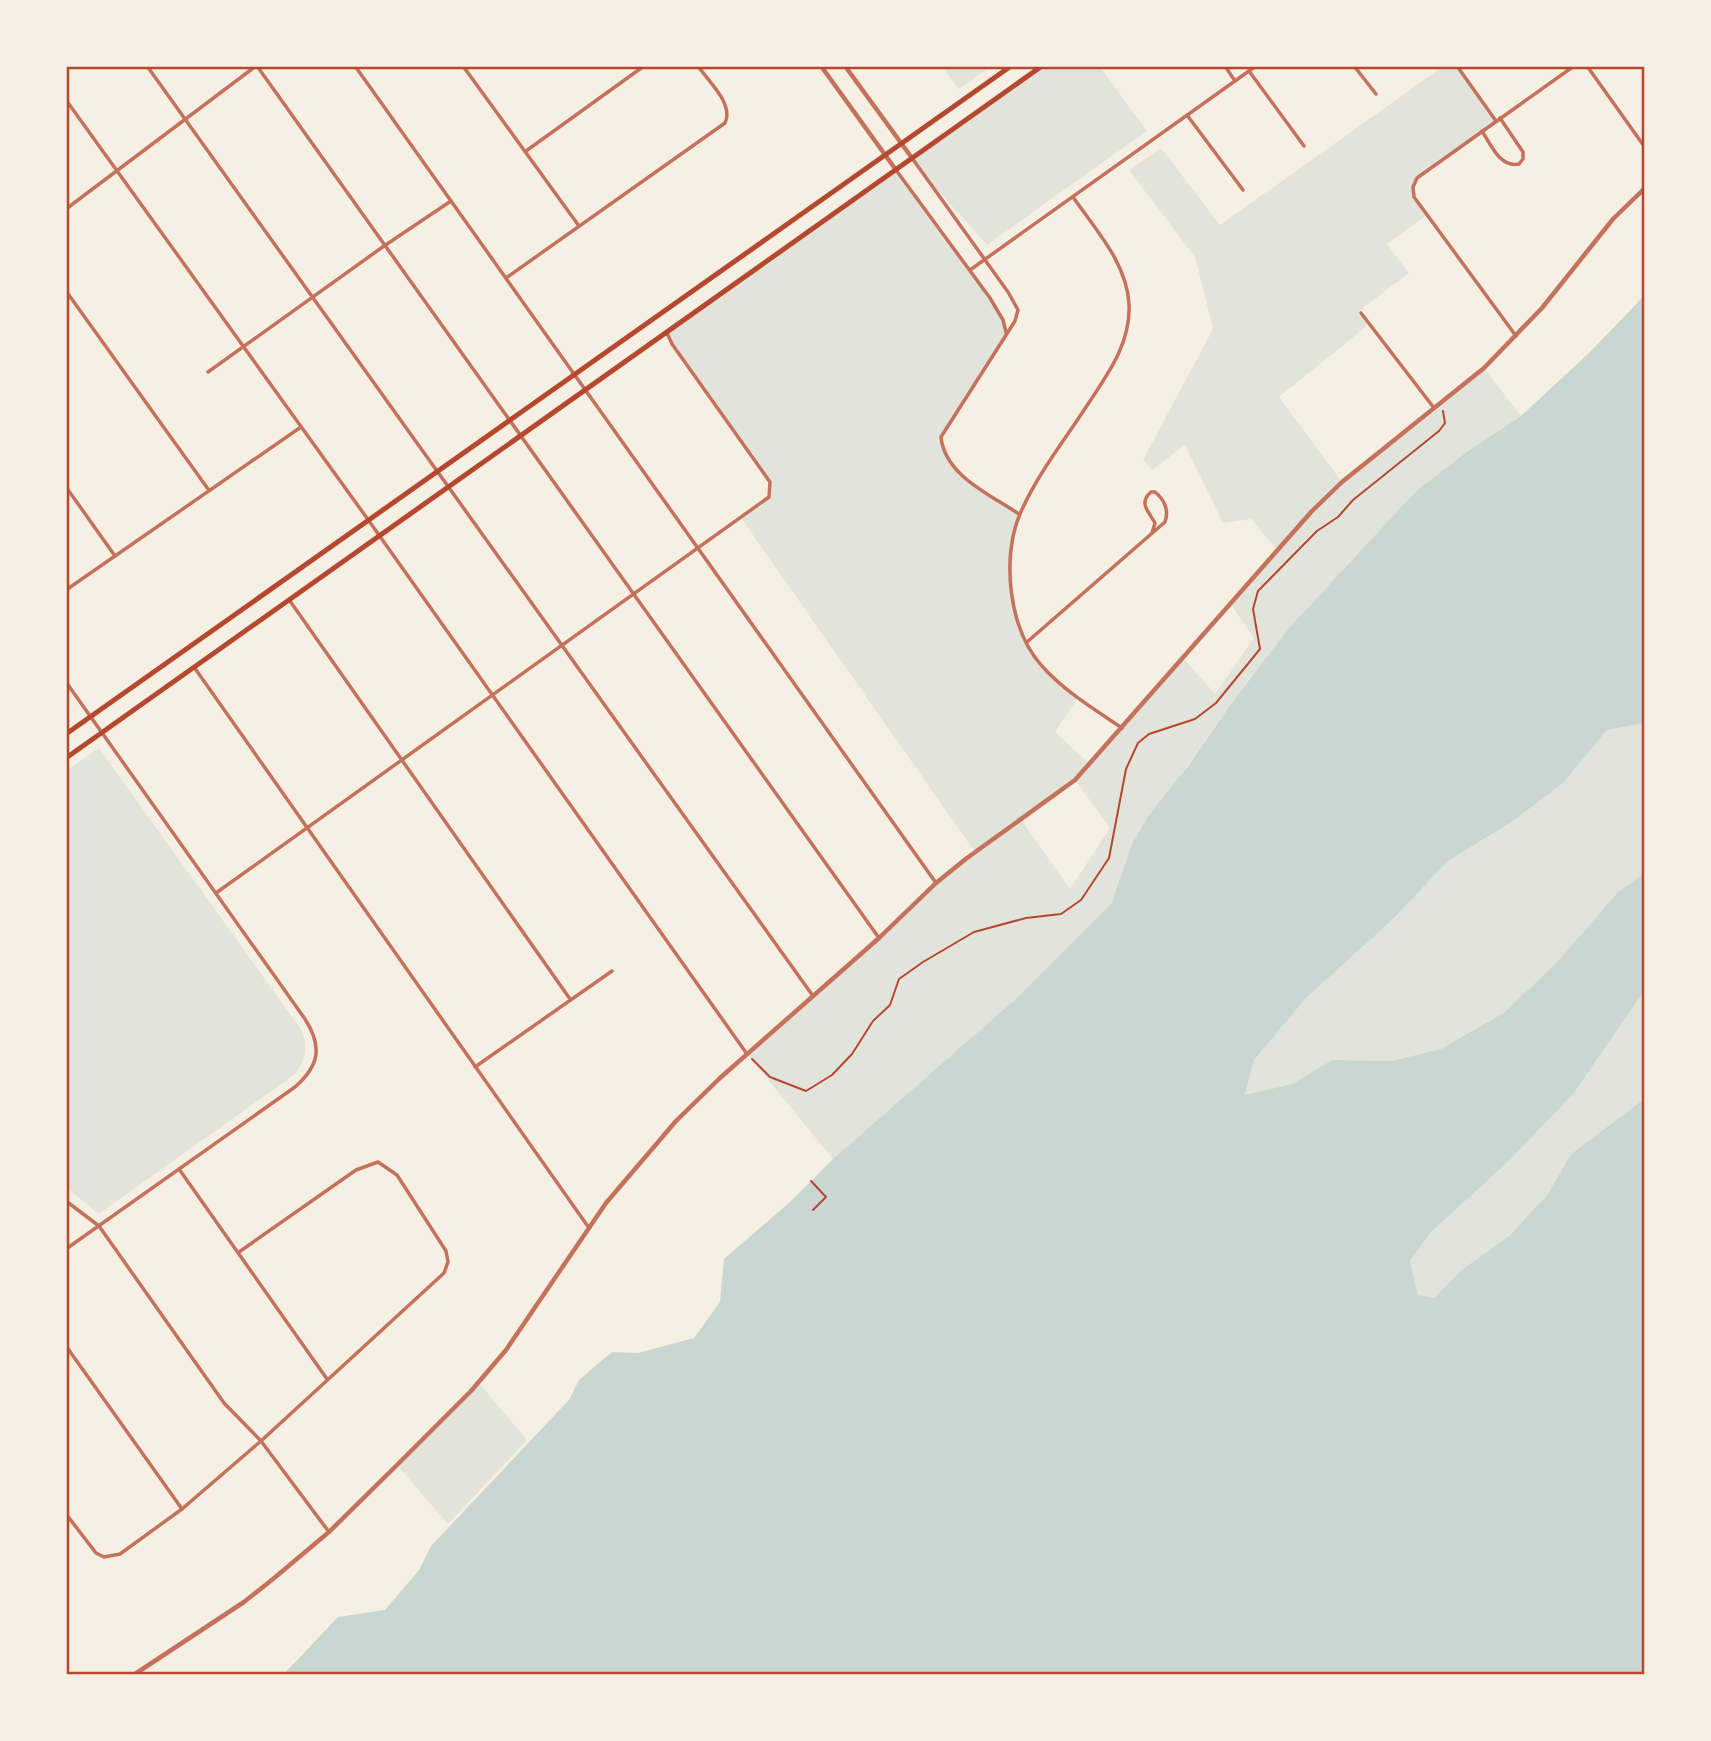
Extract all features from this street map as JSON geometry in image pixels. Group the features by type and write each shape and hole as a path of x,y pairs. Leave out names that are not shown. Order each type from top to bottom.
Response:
{"main road":[{"path":"66,734 1011,66"},
{"path":"66,758 1042,66"}],"street":[{"path":"147,66 813,996"},
{"path":"66,209 256,66 879,938"},
{"path":"355,66 936,883"},
{"path":"463,66 580,226"},
{"path":"525,151 644,66"},
{"path":"506,278 719,128 728,117 726,106 698,66"},
{"path":"821,66 998,310 1006,332"},
{"path":"845,66 1018,310 1015,321 945,428 941,442 952,464 964,478 1020,514"},
{"path":"1225,66 1235,81"},
{"path":"970,270 1255,66"},
{"path":"1354,66 1376,94"},
{"path":"1457,66 1523,152 1523,159 1519,164 1511,166 1504,163 1482,131"},
{"path":"1516,336 1414,197 1413,187 1417,178 1574,66"},
{"path":"1587,66 1644,146"},
{"path":"1249,71 1304,146"},
{"path":"66,100 380,536 747,1054"},
{"path":"1187,115 1243,190"},
{"path":"135,1675 244,1602 329,1532 471,1391 506,1350 606,1203 652,1146 693,1104 879,938 936,883 1075,780 1312,511 1342,482 1484,368 1555,293 1600,234 1644,189"},
{"path":"1073,197 1121,268 1128,296 1128,323 1114,363 1020,514 1009,566 1013,603 1027,642 1041,665 1078,698 1123,728"},
{"path":"208,372 451,201"},
{"path":"66,291 208,489"},
{"path":"1360,313 1434,409"},
{"path":"216,893 766,501 771,492 770,482 672,344 667,333"},
{"path":"66,590 301,427"},
{"path":"66,487 115,556"},
{"path":"1027,642 1165,522 1167,514 1163,500 1155,492 1148,494 1145,500 1145,506 1155,523 1152,533"},
{"path":"290,601 570,999"},
{"path":"194,667 589,1228"},
{"path":"66,682 311,1028 315,1040 315,1061 310,1072 295,1087 66,1249"},
{"path":"475,1067 612,971"},
{"path":"66,1514 91,1548 104,1556 120,1554 181,1509 261,1441 444,1273 448,1262 446,1251 397,1175 378,1163 356,1170 239,1252"},
{"path":"179,1169 327,1380"},
{"path":"66,1201 99,1226 224,1403 261,1441 329,1532"},
{"path":"66,1346 181,1509"}],"path":[{"path":"747,1054 770,1077 806,1091 832,1075 852,1054 873,1021 890,1004 899,979 923,962 974,932 1026,918 1061,914 1082,900 1109,858 1126,769 1138,743 1149,734 1195,719 1216,703 1260,649 1253,609 1258,591 1317,531 1338,517 1353,500 1439,431 1446,418 1440,404"},
{"path":"811,1181 826,1197 813,1210"}],"shaded area":[{"path":"942,67 990,67 959,89"},
{"path":"1042,67 1100,67 1147,131 987,245 922,173 912,158"},
{"path":"1442,67 1457,67 1496,121 1414,182 1414,197 1427,215 1387,244 1409,273 1364,307 1361,313 1367,326 1279,397 1342,482 1436,411 1484,368 1521,416 1468,451 1416,491 1289,628 1231,704 1132,844 1111,904 1019,997 833,1159 747,1054 879,938 936,883 975,852 741,518 769,497 770,482 672,344 667,333 896,170 997,310 1006,332 941,438 952,464 964,478 1020,514 1010,553 1013,603 1027,642 1041,665 1078,698 1055,732 1090,764 1183,658 1215,694 1254,638 1230,603 1277,550 1251,519 1223,523 1185,445 1152,470 1143,460 1213,329 1195,257 1129,170 1161,148 1220,225","holes":["1075,780 1110,828 1070,889 1021,820"]},
{"path":"1644,296 1644,723 1607,730 1563,783 1513,821 1448,861 1391,921 1306,998 1254,1060 1245,1095 1292,1084 1332,1060 1391,1061 1441,1049 1505,1012 1560,959 1618,892 1644,873 1644,991 1574,1093 1511,1159 1430,1233 1410,1261 1418,1295 1434,1298 1460,1271 1509,1236 1548,1194 1571,1154 1644,1099 1644,1674 284,1674 338,1617 385,1610 419,1570 431,1546 569,1400 579,1380 612,1352 638,1353 694,1338 720,1302 724,1259 790,1202 833,1159 1018,997 1111,904 1132,844 1149,815 1289,628 1416,491 1468,451 1521,416 1591,351"},
{"path":"1644,723 1644,873 1618,892 1560,959 1505,1012 1441,1049 1391,1061 1332,1060 1292,1084 1245,1096 1254,1060 1306,998 1391,921 1448,861 1513,821 1563,783 1607,730"},
{"path":"99,748 302,1031 305,1045 302,1062 290,1078 100,1213 67,1188 67,770"},
{"path":"1644,991 1644,1099 1571,1154 1548,1194 1509,1236 1460,1271 1433,1298 1418,1295 1410,1261 1430,1233 1511,1159 1574,1093"},
{"path":"479,1383 527,1440 448,1524 397,1465"}]}
